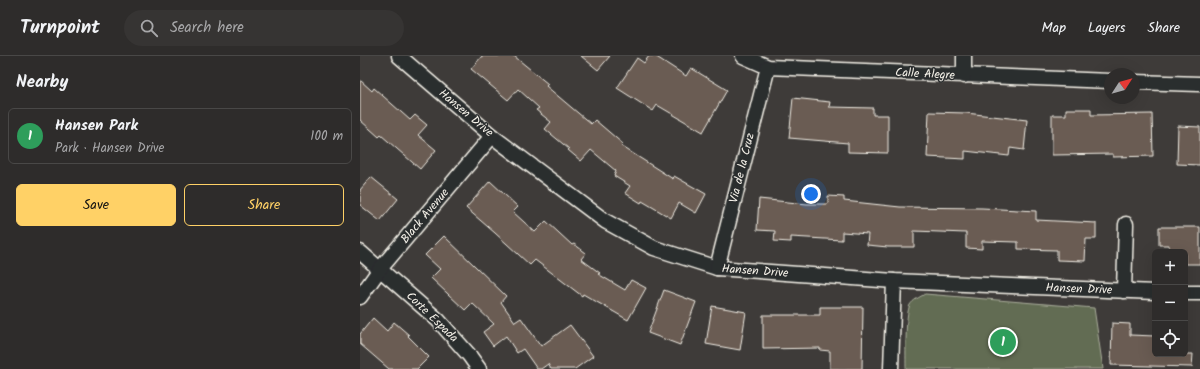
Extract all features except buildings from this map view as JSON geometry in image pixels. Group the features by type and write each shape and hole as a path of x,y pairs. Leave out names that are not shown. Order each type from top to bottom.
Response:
{"street":[{"name":"Hansen Drive","path":"398,56 492,136 605,220 654,248 717,268 894,281 1152,292"},
{"name":"Calle Alegre","path":"743,56 768,67 1104,81"},
{"path":"964,56 964,76"},
{"name":"Via de la Cruz","path":"717,268 768,67"},
{"path":"1140,82 1200,84"},
{"name":"Black Avenue","path":"360,297 380,269 492,136"},
{"path":"1124,291 1126,224"},
{"name":"Corte Espada","path":"360,252 438,320 469,355 479,369"},
{"path":"891,369 894,281"},
{"path":"1188,293 1200,294"}],"green space":[{"path":"925,294 1094,308 1103,369 906,369 908,310 913,302"}],"place":[{"name":"Hansen Park","path":"1003,342"}]}
